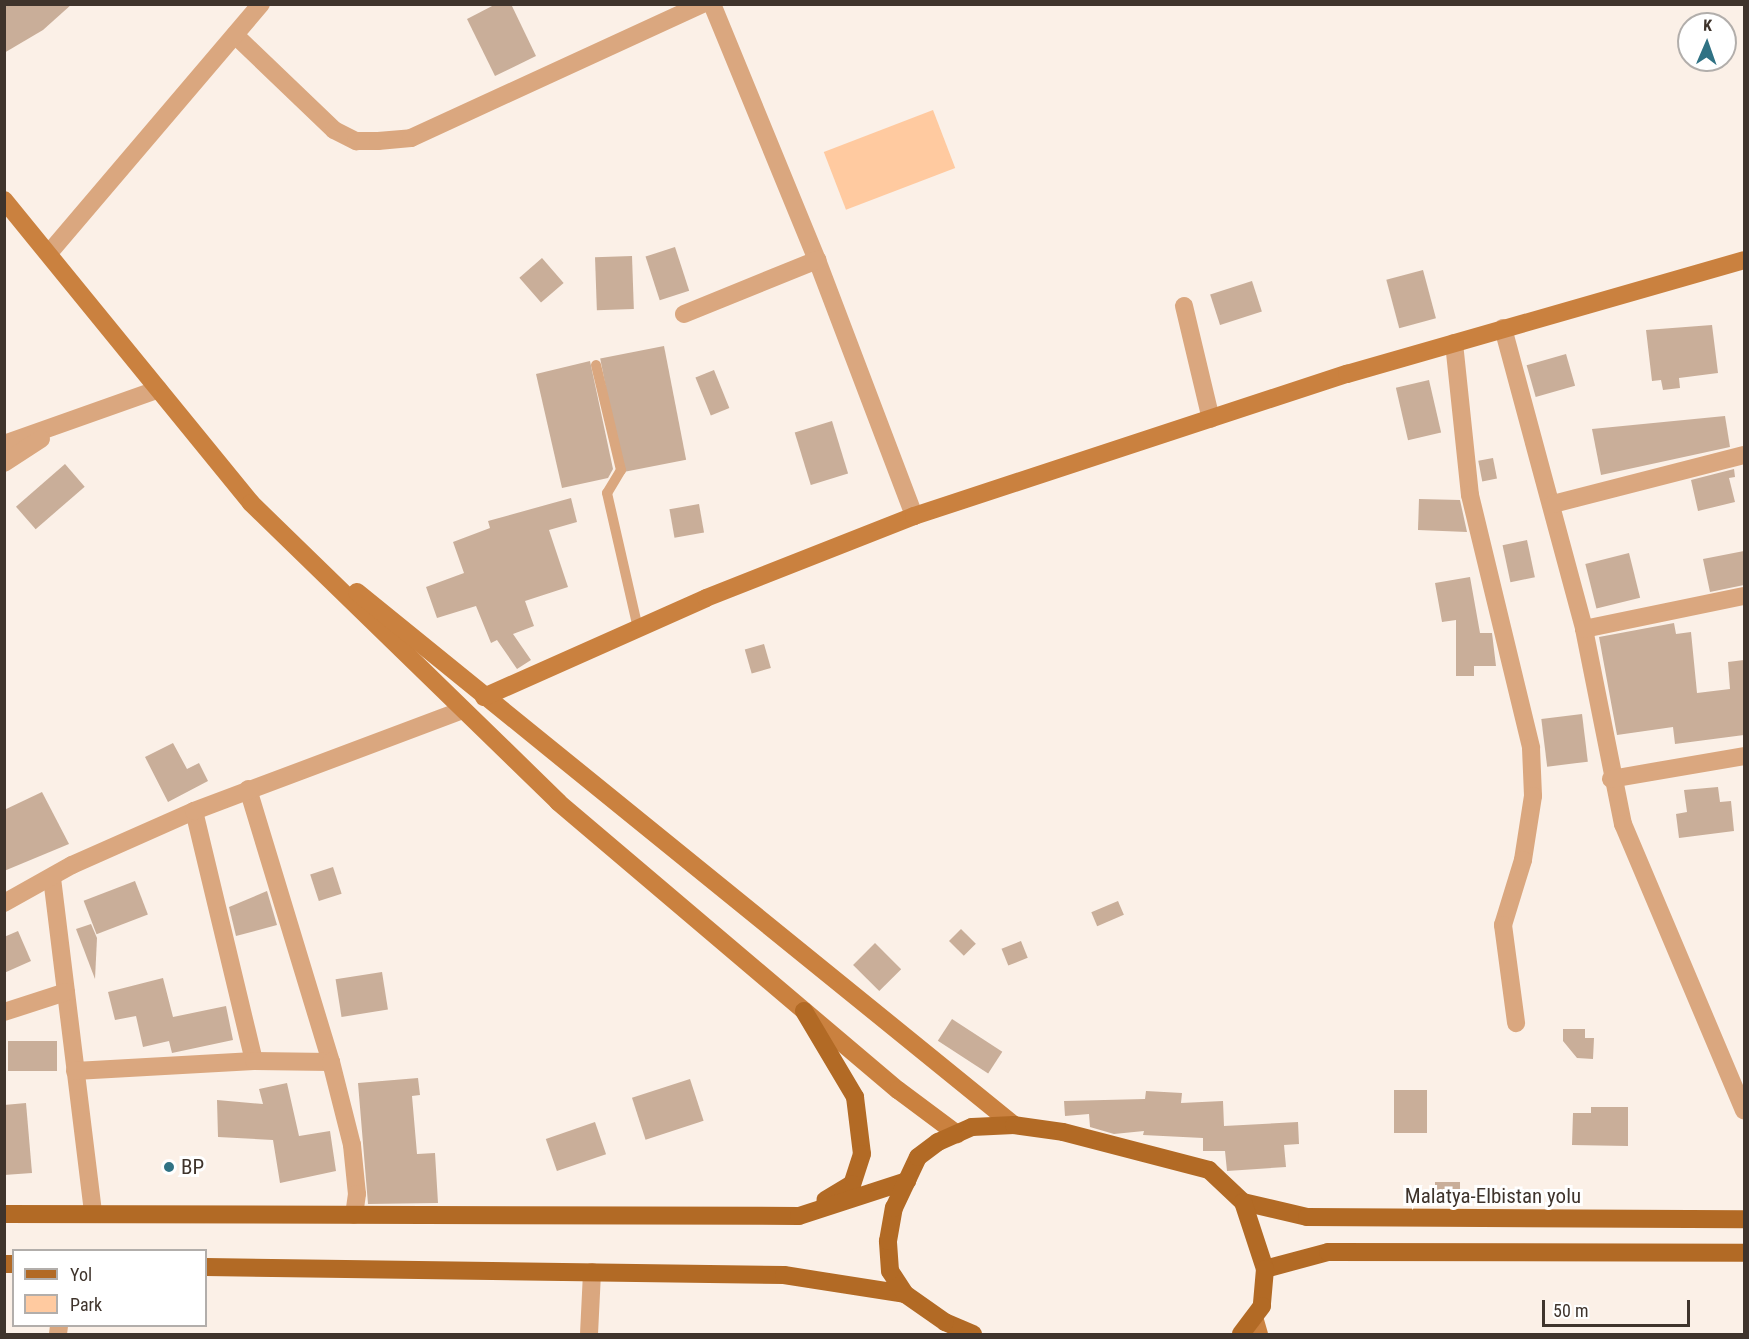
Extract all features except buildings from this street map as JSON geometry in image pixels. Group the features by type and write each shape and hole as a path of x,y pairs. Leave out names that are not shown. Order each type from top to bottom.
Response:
{"main road":[{"path":"4,200 251,503 462,710 558,802 804,1011 957,1134"},
{"path":"484,697 638,628 914,516 1454,343 1744,260"},
{"path":"251,503 484,697 1014,1125"},
{"path":"799,1216 852,1184 862,1154 855,1097 804,1011"},
{"path":"973,1335 935,1315 905,1293 890,1270 888,1241 894,1208 918,1157 972,1127 1014,1125 1063,1132 1209,1170 1243,1202 1265,1269 1262,1306 1256,1326 1241,1335"},
{"path":"4,1214 799,1216 907,1181"},
{"name":"Malatya-Elbistan yolu","path":"1243,1202 1307,1217 1744,1219"},
{"path":"1265,1269 1328,1252 1744,1253"},
{"path":"207,1267 784,1275 905,1293"},
{"path":"935,1315 944,1335"}],"street":[{"path":"49,253 261,4"},
{"path":"235,35 334,130 356,141 378,141 411,138 702,4"},
{"path":"712,4 817,260 914,516"},
{"path":"684,314 817,260"},
{"path":"1184,306 1211,419"},
{"path":"1503,328 1553,504 1584,629 1611,779 1640,870 1744,1111"},
{"path":"1454,343 1470,495 1531,748 1533,796 1523,860 1503,925 1516,1023"},
{"path":"4,444 159,389"},
{"path":"4,463 67,422"},
{"path":"1553,504 1744,455"},
{"path":"1584,629 1744,596"},
{"path":"4,903 72,865 194,811 462,710"},
{"path":"1611,779 1744,756"},
{"path":"248,789 331,1062 352,1145 357,1194 354,1215"},
{"path":"194,811 254,1061"},
{"path":"52,878 93,1214"},
{"path":"4,1012 66,992"},
{"path":"75,1071 254,1061 331,1062"},
{"path":"589,1335 592,1272"}],"lane":[{"path":"596,365 621,470 607,493 638,628"}],"green space":[{"path":"933,110 955,168 846,210 824,152"}],"place":[{"name":"BP","path":"169,1167"}]}
